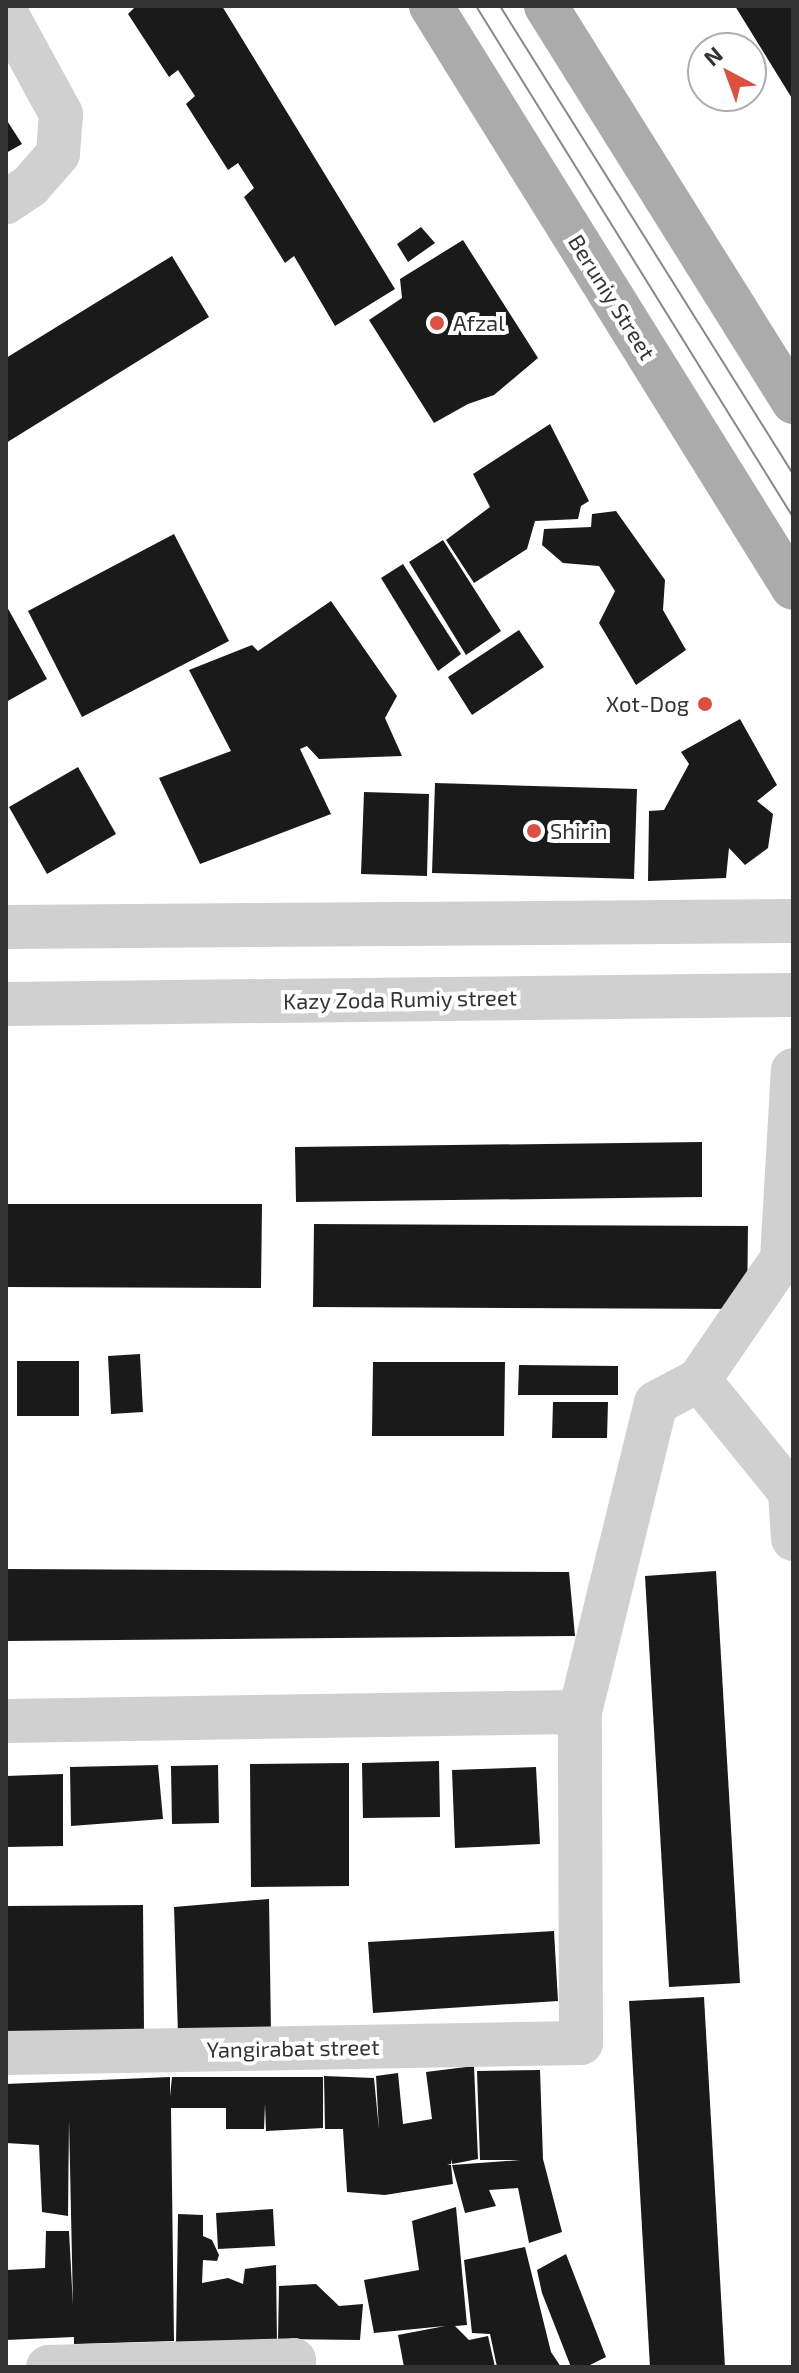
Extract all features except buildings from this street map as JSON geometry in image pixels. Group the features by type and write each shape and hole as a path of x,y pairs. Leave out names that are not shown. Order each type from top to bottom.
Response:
{"main road":[{"name":"Beruniy Street","path":"431,6 793,588"},
{"path":"546,6 793,402"}],"street":[{"path":"6,13 61,114 58,154 30,186 6,202"},
{"path":"6,927 793,921"},
{"name":"Kazy Zoda Rumiy street","path":"6,1004 793,995"},
{"path":"6,2053 581,2043 580,1712 656,1403 699,1380 782,1259 793,1070"},
{"path":"699,1380 790,1492 793,1539"},
{"path":"6,1721 580,1712"},
{"path":"48,2367 294,2360 294,2367"}],"tram line":[{"path":"476,6 793,517"},
{"path":"500,6 793,474"}],"place":[{"name":"Afzal","path":"437,323"},
{"name":"Xot-Dog","path":"705,704"},
{"name":"Shirin","path":"534,831"}]}
